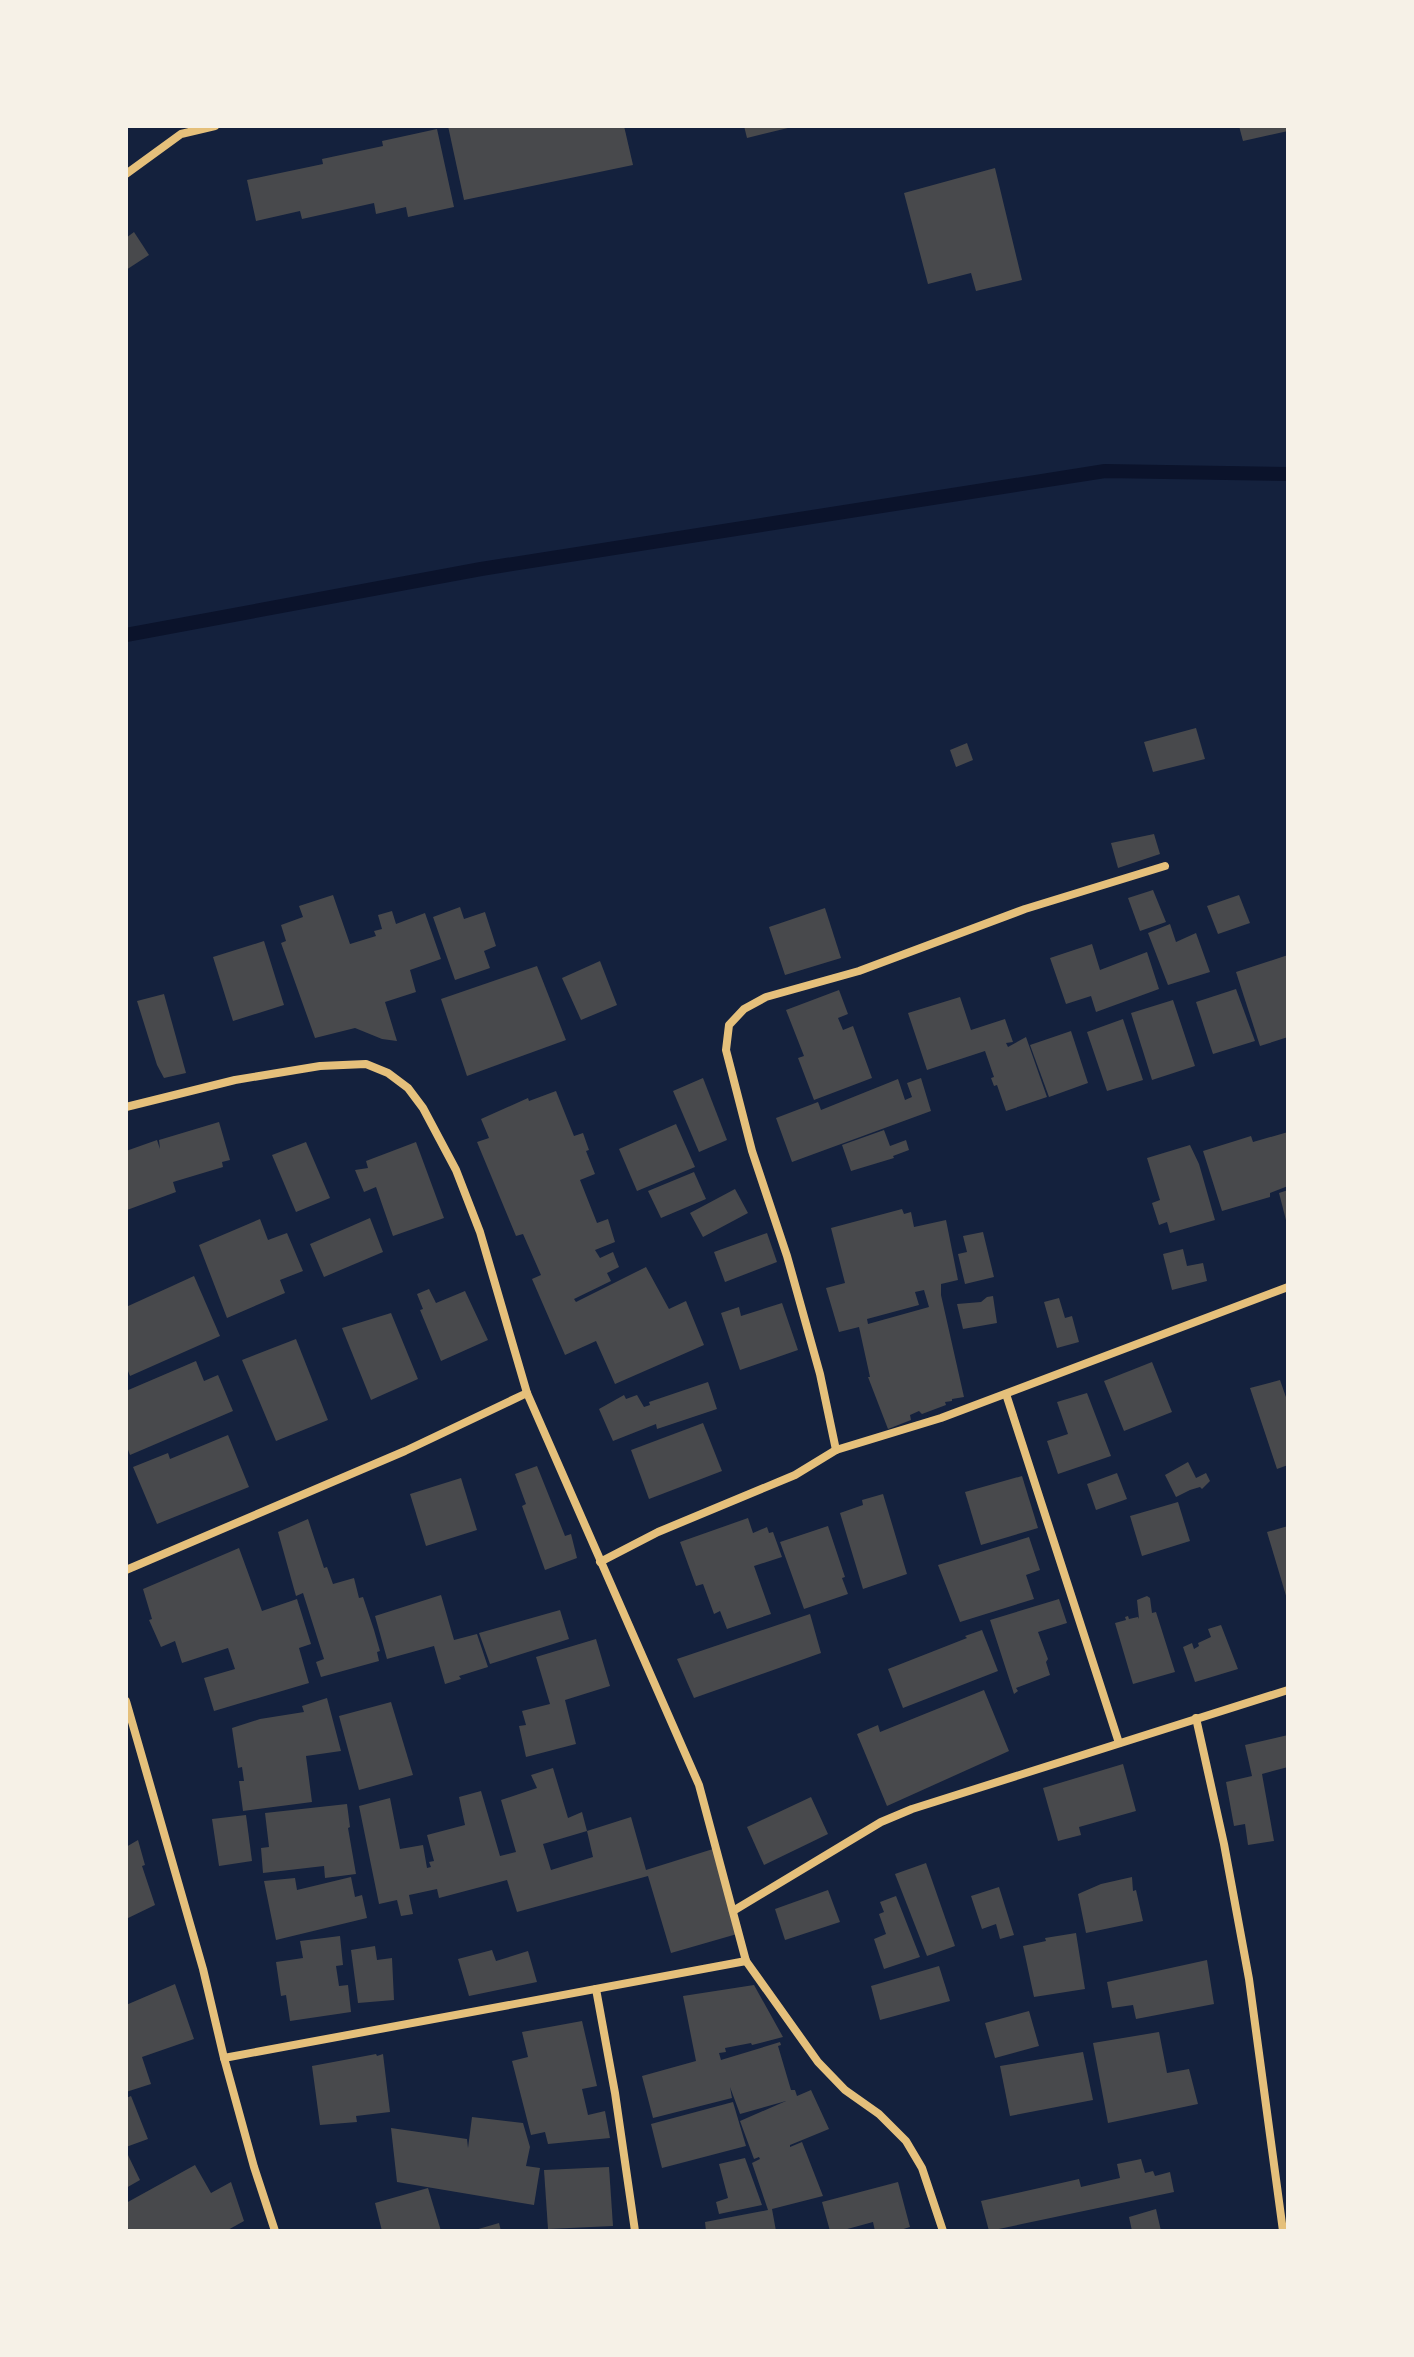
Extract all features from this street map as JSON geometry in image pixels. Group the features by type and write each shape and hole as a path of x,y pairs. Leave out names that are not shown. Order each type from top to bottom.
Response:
{"street":[{"path":"126,174 178,130 215,126"},
{"path":"836,1450 820,1374 787,1256 752,1151 726,1050 729,1025 744,1009 766,997 859,971 1025,909 1165,866"},
{"path":"126,1107 235,1080 320,1066 366,1064 388,1073 408,1088 423,1108 456,1170 480,1232 527,1393 699,1785 746,1961 818,2062 845,2090 879,2114 906,2141 922,2168 943,2231"},
{"path":"600,1562 658,1532 795,1475 836,1450 941,1418 1288,1287"},
{"path":"126,1570 405,1451 527,1393"},
{"path":"1006,1394 1119,1743"},
{"path":"733,1911 881,1822 912,1809 1288,1690"},
{"path":"126,1701 203,1969 254,2167 275,2231"},
{"path":"1196,1718 1249,1979 1283,2231"},
{"path":"224,2058 746,1961"},
{"path":"596,1989 635,2231"}],"building":[{"path":"448,126 624,126 633,165 464,200"},
{"path":"744,126 792,126 792,127 747,138"},
{"path":"1239,126 1288,126 1288,131 1243,141"},
{"path":"437,129 454,207 408,217 406,207 376,214 374,203 302,219 300,211 256,221 247,180 323,164 322,159 383,146 382,141"},
{"path":"995,168 1022,280 976,291 971,273 928,284 904,193"},
{"path":"134,232 149,255 126,270 126,238"},
{"path":"1196,728 1205,759 1153,772 1144,742"},
{"path":"967,743 973,760 956,767 950,750"},
{"path":"1154,834 1160,854 1118,868 1111,843"},
{"path":"1153,890 1166,922 1140,931 1128,898"},
{"path":"333,895 350,944 376,936 374,931 382,929 378,915 392,911 396,924 425,913 441,959 410,970 416,992 385,1002 397,1041 382,1039 355,1028 315,1038 281,943 286,941 281,925 303,917 299,906"},
{"path":"1239,895 1250,923 1218,934 1207,906"},
{"path":"460,907 464,919 485,912 496,946 484,951 490,968 455,980 433,917"},
{"path":"825,908 841,958 785,975 769,927"},
{"path":"1170,924 1176,942 1196,933 1210,972 1168,985 1148,933"},
{"path":"264,941 284,1005 233,1021 213,957"},
{"path":"1092,944 1100,970 1147,952 1159,989 1096,1012 1091,996 1066,1004 1050,958"},
{"path":"1288,955 1288,1037 1260,1046 1236,972"},
{"path":"600,961 617,1005 581,1020 562,978"},
{"path":"537,966 566,1040 467,1076 441,999"},
{"path":"1236,989 1255,1041 1213,1054 1196,1002"},
{"path":"839,990 848,1014 838,1018 843,1030 853,1026 872,1078 814,1100 798,1058 804,1056 786,1010"},
{"path":"164,994 186,1073 164,1078 137,1001"},
{"path":"960,997 971,1030 1005,1019 1013,1042 1006,1043 1008,1047 1026,1037 1047,1097 1006,1111 997,1085 994,1086 991,1078 994,1077 985,1051 927,1070 908,1013"},
{"path":"1173,1000 1195,1066 1152,1080 1131,1013"},
{"path":"1123,1019 1143,1080 1107,1091 1087,1032"},
{"path":"1071,1031 1088,1083 1049,1097 1030,1045"},
{"path":"703,1078 727,1140 699,1152 673,1091"},
{"path":"921,1078 931,1111 792,1162 776,1118 818,1102 821,1110 898,1079 905,1100 912,1097 907,1083"},
{"path":"556,1091 574,1136 583,1133 589,1150 586,1151 595,1174 580,1180 597,1223 608,1219 615,1242 595,1250 600,1258 613,1252 619,1267 607,1273 611,1281 574,1299 576,1302 646,1267 669,1309 686,1301 704,1345 615,1384 596,1341 565,1355 532,1279 541,1275 523,1234 516,1236 477,1142 489,1138 481,1119 528,1098 529,1101"},
{"path":"219,1122 230,1160 222,1162 223,1167 173,1182 176,1192 127,1210 126,1151 157,1140 160,1149 159,1140"},
{"path":"676,1124 695,1167 637,1191 619,1149"},
{"path":"884,1130 890,1146 906,1140 909,1150 894,1158 851,1171 842,1145"},
{"path":"1288,1132 1288,1186 1270,1193 1270,1197 1222,1211 1203,1151 1251,1136 1253,1142"},
{"path":"306,1142 330,1198 296,1212 272,1155"},
{"path":"416,1142 444,1218 393,1236 376,1187 364,1192 355,1170 368,1168 366,1161"},
{"path":"1190,1145 1199,1164 1215,1220 1170,1233 1167,1222 1159,1225 1152,1203 1160,1200 1147,1158"},
{"path":"694,1172 706,1199 661,1218 648,1191"},
{"path":"735,1189 748,1213 703,1237 690,1213"},
{"path":"1288,1190 1288,1224 1287,1224 1279,1193"},
{"path":"902,1209 904,1214 911,1212 914,1227 946,1220 958,1280 941,1284 941,1295 964,1397 952,1399 945,1402 946,1405 922,1414 919,1411 910,1415 911,1420 888,1429 868,1377 859,1327 839,1332 826,1288 845,1283 831,1228","holes":["924,1290 929,1307 868,1324 867,1319 919,1305 915,1292"]},
{"path":"370,1218 383,1252 324,1277 310,1244"},
{"path":"260,1219 268,1240 287,1233 303,1271 280,1280 285,1293 227,1318 199,1245"},
{"path":"983,1232 994,1277 965,1284 958,1254 967,1252 963,1236"},
{"path":"767,1233 777,1262 725,1282 714,1252"},
{"path":"1183,1249 1187,1266 1203,1263 1207,1281 1172,1290 1163,1254"},
{"path":"194,1276 220,1336 130,1376 126,1366 126,1307"},
{"path":"429,1289 436,1303 465,1291 488,1340 441,1361 420,1310 423,1309 417,1294"},
{"path":"993,1296 997,1323 963,1329 957,1304 981,1302"},
{"path":"1059,1298 1065,1318 1072,1316 1079,1342 1057,1348 1044,1302"},
{"path":"782,1303 798,1350 740,1370 721,1313 739,1307 741,1316"},
{"path":"391,1313 418,1379 371,1400 342,1328"},
{"path":"296,1339 328,1420 276,1441 242,1360"},
{"path":"196,1361 204,1381 218,1375 233,1411 130,1455 126,1444 126,1391"},
{"path":"1152,1362 1172,1412 1124,1431 1104,1381"},
{"path":"1280,1380 1288,1403 1288,1465 1277,1469 1250,1388"},
{"path":"708,1382 717,1409 657,1429 656,1424 613,1441 599,1409 624,1395 626,1399 637,1395 644,1407 650,1405 649,1402"},
{"path":"1087,1393 1111,1456 1058,1474 1047,1441 1068,1434 1057,1402"},
{"path":"703,1423 722,1471 649,1499 631,1450"},
{"path":"228,1435 249,1487 157,1524 133,1467 168,1453 170,1459"},
{"path":"1188,1462 1196,1478 1206,1473 1210,1481 1202,1489 1190,1490 1176,1497 1165,1475"},
{"path":"537,1466 565,1536 571,1534 577,1558 545,1570 522,1506 526,1504 515,1474"},
{"path":"1117,1473 1127,1499 1096,1510 1087,1484"},
{"path":"1022,1476 1038,1528 981,1545 965,1492"},
{"path":"461,1478 477,1530 426,1546 410,1494"},
{"path":"883,1494 907,1574 863,1589 840,1513 863,1505 862,1500"},
{"path":"1178,1502 1190,1541 1142,1556 1130,1516"},
{"path":"748,1518 753,1533 767,1527 769,1533 773,1532 782,1557 754,1566 771,1614 727,1629 720,1611 714,1614 703,1584 696,1586 680,1542"},
{"path":"308,1519 324,1568 327,1567 333,1584 354,1578 359,1598 363,1597 374,1630 380,1651 377,1652 379,1661 321,1677 316,1662 324,1659 303,1593 296,1596 278,1532"},
{"path":"828,1526 848,1594 804,1609 780,1542"},
{"path":"1288,1526 1288,1598 1287,1599 1267,1532"},
{"path":"1029,1537 1040,1570 1026,1575 1034,1599 960,1622 938,1565"},
{"path":"239,1548 262,1611 297,1599 311,1644 299,1648 309,1683 214,1711 204,1678 235,1669 228,1648 182,1663 175,1641 161,1647 149,1620 152,1619 143,1589"},
{"path":"441,1595 454,1640 477,1634 488,1667 445,1684 434,1646 387,1659 375,1616"},
{"path":"1147,1596 1152,1613 1156,1612 1175,1672 1133,1684 1115,1623 1126,1620 1128,1616 1129,1619 1139,1619 1137,1600"},
{"path":"1059,1599 1067,1623 1038,1632 1050,1675 1016,1688 1018,1691 1014,1694 990,1620"},
{"path":"560,1610 569,1639 490,1664 479,1633"},
{"path":"810,1614 821,1653 694,1698 677,1659"},
{"path":"1221,1625 1238,1669 1195,1682 1183,1647 1192,1643 1194,1649 1199,1646 1198,1643 1211,1637 1208,1629"},
{"path":"982,1630 998,1671 903,1708 888,1669"},
{"path":"596,1639 610,1686 565,1700 576,1744 526,1757 519,1726 526,1725 522,1711 550,1704 536,1657"},
{"path":"984,1690 1009,1751 887,1806 857,1734 878,1725 880,1732"},
{"path":"327,1698 341,1751 306,1756 312,1802 243,1811 239,1781 244,1781 242,1767 238,1768 232,1728 260,1719 304,1712 302,1706"},
{"path":"391,1702 413,1775 359,1790 339,1716"},
{"path":"1288,1735 1288,1767 1262,1774 1274,1841 1248,1845 1245,1824 1234,1826 1226,1782 1252,1776 1245,1745"},
{"path":"1123,1764 1136,1811 1079,1827 1081,1835 1058,1841 1043,1788"},
{"path":"553,1768 568,1818 582,1812 587,1831 631,1817 646,1870 713,1849 737,1934 671,1953 648,1876 517,1912 507,1880 439,1898 437,1889 409,1895 413,1914 401,1916 397,1900 379,1904 359,1806 390,1798 400,1849 423,1845 427,1868 431,1867 429,1862 434,1861 427,1835 465,1825 459,1797 481,1791 500,1856 516,1852 501,1800 537,1788 531,1775","holes":["587,1831 593,1857 551,1870 543,1844"]},
{"path":"811,1797 828,1834 764,1865 747,1827"},
{"path":"347,1804 356,1874 325,1878 324,1866 263,1873 261,1848 269,1847 265,1813"},
{"path":"246,1815 252,1861 219,1866 212,1819"},
{"path":"138,1840 145,1865 142,1866 155,1905 126,1919 126,1847"},
{"path":"926,1863 955,1946 927,1956 895,1874"},
{"path":"351,1877 355,1897 362,1895 367,1918 276,1940 264,1881 295,1878 297,1890"},
{"path":"1132,1877 1133,1891 1136,1890 1143,1921 1086,1933 1078,1894 1101,1884"},
{"path":"999,1887 1014,1935 1000,1939 996,1924 982,1929 971,1896"},
{"path":"828,1890 840,1922 785,1940 775,1909"},
{"path":"896,1896 920,1957 884,1969 874,1939 886,1934 879,1914 884,1912 880,1902"},
{"path":"1076,1933 1085,1989 1034,1997 1023,1946 1046,1941 1045,1938"},
{"path":"340,1936 343,1965 336,1966 339,1986 348,1985 351,2012 290,2021 286,1995 281,1996 276,1962 303,1958 300,1941"},
{"path":"375,1946 377,1960 392,1958 394,2000 358,2003 351,1950"},
{"path":"492,1950 496,1961 528,1951 537,1982 469,1996 458,1959"},
{"path":"1207,1960 1214,2004 1136,2019 1133,2005 1112,2008 1107,1982"},
{"path":"939,1966 950,2001 880,2020 871,1986"},
{"path":"175,1984 194,2039 142,2057 151,2084 126,2092 126,2005"},
{"path":"754,1985 783,2037 725,2048 726,2052 719,2053 721,2060 780,2042 778,2046 791,2090 795,2090 797,2096 811,2090 829,2129 790,2145 802,2142 823,2196 772,2209 776,2231 706,2231 705,2222 768,2210 752,2163 760,2159 754,2159 740,2121 786,2101 740,2114 730,2087 732,2098 653,2118 642,2076 696,2061 683,1996"},
{"path":"1029,2011 1039,2046 995,2058 985,2023"},
{"path":"582,2021 597,2086 582,2089 588,2115 605,2111 610,2138 548,2144 545,2132 531,2135 512,2061 528,2057 522,2032"},
{"path":"1159,2032 1167,2073 1189,2069 1198,2104 1108,2123 1093,2043"},
{"path":"1083,2052 1093,2100 1010,2116 1000,2066"},
{"path":"383,2054 390,2112 356,2116 357,2122 320,2125 312,2066"},
{"path":"131,2096 148,2139 126,2147 126,2098"},
{"path":"733,2102 746,2146 662,2168 651,2124"},
{"path":"472,2117 523,2123 530,2147 526,2166 540,2168 534,2205 397,2182 391,2128 467,2139 468,2148"},
{"path":"126,2151 140,2180 126,2188"},
{"path":"745,2158 762,2205 719,2214 716,2202 728,2198 719,2164"},
{"path":"1141,2159 1145,2173 1153,2171 1155,2176 1170,2172 1174,2192 989,2231 981,2201 1079,2179 1081,2187 1120,2178 1117,2164"},
{"path":"195,2165 211,2193 231,2182 244,2221 226,2231 129,2231 126,2203"},
{"path":"609,2167 613,2226 548,2229 544,2170"},
{"path":"898,2182 910,2227 897,2231 875,2231 873,2222 830,2231 822,2202"},
{"path":"428,2188 441,2231 382,2231 375,2203"},
{"path":"1156,2209 1161,2231 1132,2231 1129,2217"},
{"path":"499,2223 501,2231 475,2231 475,2230"}],"waterway":[{"path":"126,635 481,569 1105,471 1288,474"}]}
